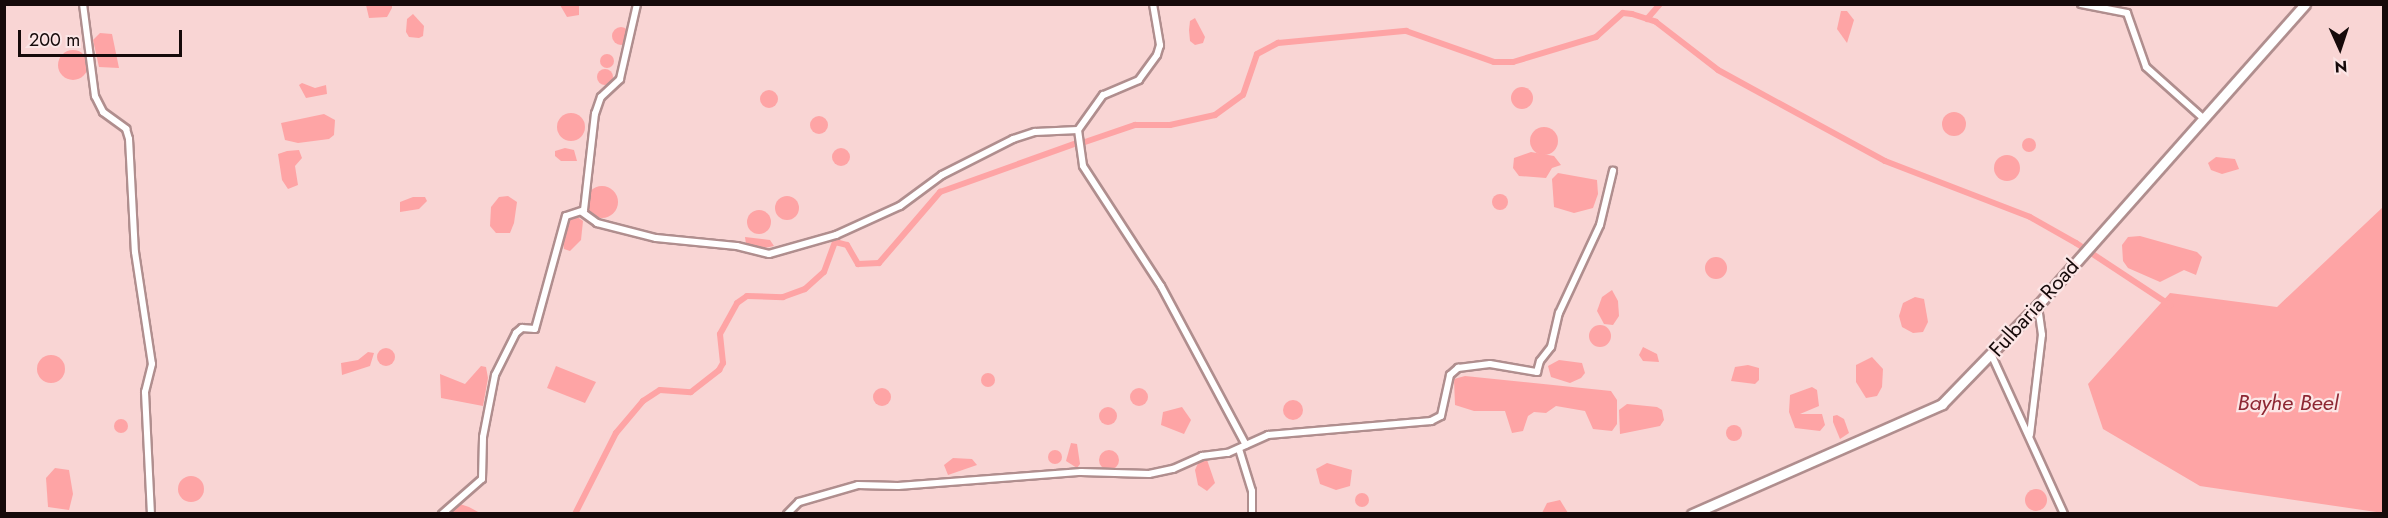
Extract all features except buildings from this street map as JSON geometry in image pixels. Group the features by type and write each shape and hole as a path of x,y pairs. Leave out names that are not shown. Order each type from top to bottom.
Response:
{"main road":[{"name":"Fulbaria Road","path":"1692,513 1942,404 1992,356 2305,4"}],"street":[{"path":"83,4 95,96 104,112 126,129 129,139 135,252 152,364 145,392 151,513"},
{"path":"582,212 589,182 595,114 601,97 620,80 637,4"},
{"path":"1154,4 1160,45 1152,64 1139,80 1103,95 1078,130 1083,166 1161,286 1246,445"},
{"path":"2081,4 2127,13 2146,68 2203,118"},
{"path":"582,212 597,223 656,238 737,246 769,254 836,235 900,206 942,175 1013,139 1035,132 1078,130"},
{"path":"787,513 799,502 858,485 898,486 1080,472 1149,474 1173,469 1202,456 1239,449 1268,435 1327,427 1431,422 1441,416 1450,375 1458,368 1490,364 1537,372 1540,361 1551,347 1558,313 1600,225 1613,171"},
{"path":"442,513 482,479 483,436 495,375 516,333 522,328 535,329 566,216 582,212"},
{"path":"2030,437 2041,345 2038,305"},
{"path":"1992,356 2064,513"},
{"path":"1239,449 1252,491 1252,513"}],"water":[{"path":"366,5 392,5 392,8 387,17 369,18"},
{"path":"560,5 579,5 579,15 567,17"},
{"path":"1841,11 1847,11 1854,20 1847,43 1837,29"},
{"path":"413,14 424,26 423,36 419,38 409,37 406,32 407,19"},
{"path":"1195,18 1205,37 1203,43 1195,45 1190,41 1189,30 1190,21"},
{"path":"621,27 627,30 630,36 627,42 621,45 615,42 612,36 615,30"},
{"path":"100,33 112,34 119,68 99,67 93,40"},
{"path":"73,50 84,54 88,65 84,76 73,80 62,76 58,65 62,54"},
{"path":"607,54 612,56 614,61 612,66 607,68 602,66 600,61 602,56"},
{"path":"605,69 611,71 613,77 611,83 605,85 599,83 597,77 599,71"},
{"path":"302,83 315,88 326,85 327,94 306,98 299,85"},
{"path":"1522,87 1530,90 1533,98 1530,106 1522,109 1514,106 1511,98 1514,90"},
{"path":"769,90 775,93 778,99 775,105 769,108 763,105 760,99 763,93"},
{"path":"1954,112 1959,113 1965,119 1965,129 1959,135 1954,136 1949,135 1943,129 1942,124 1943,119 1949,113"},
{"path":"571,113 581,117 585,127 581,137 571,141 561,137 557,127 561,117"},
{"path":"324,114 335,120 334,135 329,139 298,143 285,140 281,123"},
{"path":"819,116 825,119 828,125 825,131 819,134 813,131 810,125 813,119"},
{"path":"1544,127 1554,131 1558,141 1554,151 1544,155 1534,151 1530,141 1534,131"},
{"path":"2029,138 2034,140 2036,145 2034,150 2029,152 2024,150 2022,145 2024,140"},
{"path":"565,148 574,150 577,161 561,161 555,156 555,151"},
{"path":"837,148 845,148 850,153 848,164 837,166 832,161 832,153"},
{"path":"299,150 302,158 295,166 298,185 288,189 282,180 278,154"},
{"path":"1531,152 1554,156 1561,165 1552,168 1546,178 1519,176 1513,168 1514,158"},
{"path":"2007,155 2016,159 2020,168 2016,177 2007,181 1998,177 1994,168 1998,159"},
{"path":"2216,157 2235,159 2239,169 2222,174 2211,170 2208,163"},
{"path":"1558,173 1597,180 1598,194 1593,208 1574,213 1554,207 1552,179"},
{"path":"602,186 613,191 618,202 613,213 602,218 591,213 586,202 591,191"},
{"path":"1497,194 1503,194 1508,202 1506,208 1497,210 1492,205 1492,199"},
{"path":"508,196 517,202 514,223 510,233 496,233 490,226 491,207 499,197"},
{"path":"787,196 796,199 799,208 796,217 787,220 778,217 775,208 778,199"},
{"path":"413,197 425,197 427,201 419,209 400,212 400,202"},
{"name":"Bayhe Beel","path":"2383,207 2383,513 2200,486 2103,429 2088,384 2170,293 2277,307"},
{"path":"759,210 768,213 771,222 768,231 759,234 750,231 747,222 750,213"},
{"path":"576,216 583,221 581,240 570,251 564,249 562,238 569,218"},
{"path":"2140,236 2197,252 2202,257 2196,275 2184,270 2160,282 2128,268 2123,261 2122,245 2128,237"},
{"path":"745,237 770,240 774,246 759,249 746,244"},
{"path":"1716,257 1726,264 1727,268 1720,278 1716,279 1706,272 1705,268 1712,258"},
{"path":"1612,290 1618,301 1619,316 1613,325 1604,324 1597,311 1602,297"},
{"path":"1915,297 1924,299 1928,322 1923,332 1913,333 1902,327 1899,316 1903,303"},
{"path":"1600,325 1608,328 1611,336 1608,344 1600,347 1592,344 1589,336 1592,328"},
{"path":"1643,347 1657,354 1659,362 1643,361 1639,355"},
{"path":"386,348 392,351 395,357 392,363 386,366 380,363 377,357 380,351"},
{"path":"368,352 374,353 370,366 342,375 341,363 358,360"},
{"path":"51,355 61,359 65,369 61,379 51,383 41,379 37,369 41,359"},
{"path":"1872,357 1883,369 1882,387 1877,396 1866,398 1856,382 1856,365"},
{"path":"1559,360 1582,363 1585,373 1581,378 1570,383 1551,377 1548,366"},
{"path":"1748,365 1759,368 1759,380 1755,384 1731,381 1735,367"},
{"path":"481,366 486,367 488,378 483,406 441,398 440,374 465,384"},
{"path":"556,366 596,382 585,403 547,388"},
{"path":"985,373 991,373 995,380 991,387 985,387 981,383 981,377"},
{"path":"1465,376 1611,391 1617,400 1617,424 1612,431 1593,429 1585,411 1556,406 1546,413 1534,412 1528,416 1523,431 1512,433 1505,411 1474,411 1455,405 1454,379"},
{"path":"1812,387 1817,390 1819,406 1800,414 1822,414 1825,425 1820,431 1795,428 1789,412 1790,395"},
{"path":"882,388 888,391 891,397 888,403 882,406 876,403 873,397 876,391"},
{"path":"1139,388 1145,391 1148,397 1145,403 1139,406 1133,403 1130,397 1133,391"},
{"path":"1293,400 1300,403 1303,410 1300,417 1293,420 1286,417 1283,410 1286,403"},
{"path":"1627,404 1657,407 1662,410 1664,420 1660,426 1620,434 1619,410"},
{"path":"1104,407 1112,407 1117,412 1115,423 1104,425 1099,420 1099,412"},
{"path":"1182,407 1191,420 1184,434 1161,425 1163,412"},
{"path":"1837,415 1844,419 1849,433 1840,439 1833,422 1833,416"},
{"path":"121,419 126,421 128,426 126,431 121,433 116,431 114,426 116,421"},
{"path":"1734,425 1742,433 1734,441 1726,433"},
{"path":"1071,443 1077,444 1080,464 1077,468 1066,461"},
{"path":"1052,450 1058,450 1062,457 1058,464 1052,464 1048,460 1048,454"},
{"path":"1109,450 1116,453 1119,460 1116,467 1109,470 1102,467 1099,460 1102,453"},
{"path":"1206,457 1215,483 1207,491 1198,485 1195,470 1199,461"},
{"path":"953,458 972,459 977,465 948,475 944,465"},
{"path":"1327,463 1352,470 1350,486 1336,490 1320,484 1316,469"},
{"path":"55,468 69,470 73,494 69,510 48,507 46,478"},
{"path":"191,476 200,480 204,489 200,498 191,502 182,498 178,489 182,480"},
{"path":"2032,489 2040,489 2047,496 2047,504 2040,511 2032,511 2025,504 2025,496"},
{"path":"1362,493 1367,495 1369,500 1367,505 1362,507 1357,505 1355,500 1357,495"},
{"path":"1560,500 1568,513 1542,513 1547,503"},
{"path":"460,504 469,507 480,513 448,513"}],"waterway":[{"path":"1647,19 1660,4"},
{"path":"1085,142 1135,125 1170,125 1215,115 1243,95 1257,54 1278,43 1406,31 1494,62 1513,62 1596,37 1623,13 1632,14 1656,22 1718,70 1885,161 2030,217 2076,243 2170,305"},
{"path":"575,514 616,433 643,401 660,390 691,392 719,370 723,363 720,334 737,303 747,296 783,297 805,289 824,272 835,242 847,245 858,264 879,263 940,192 1074,144"}]}
